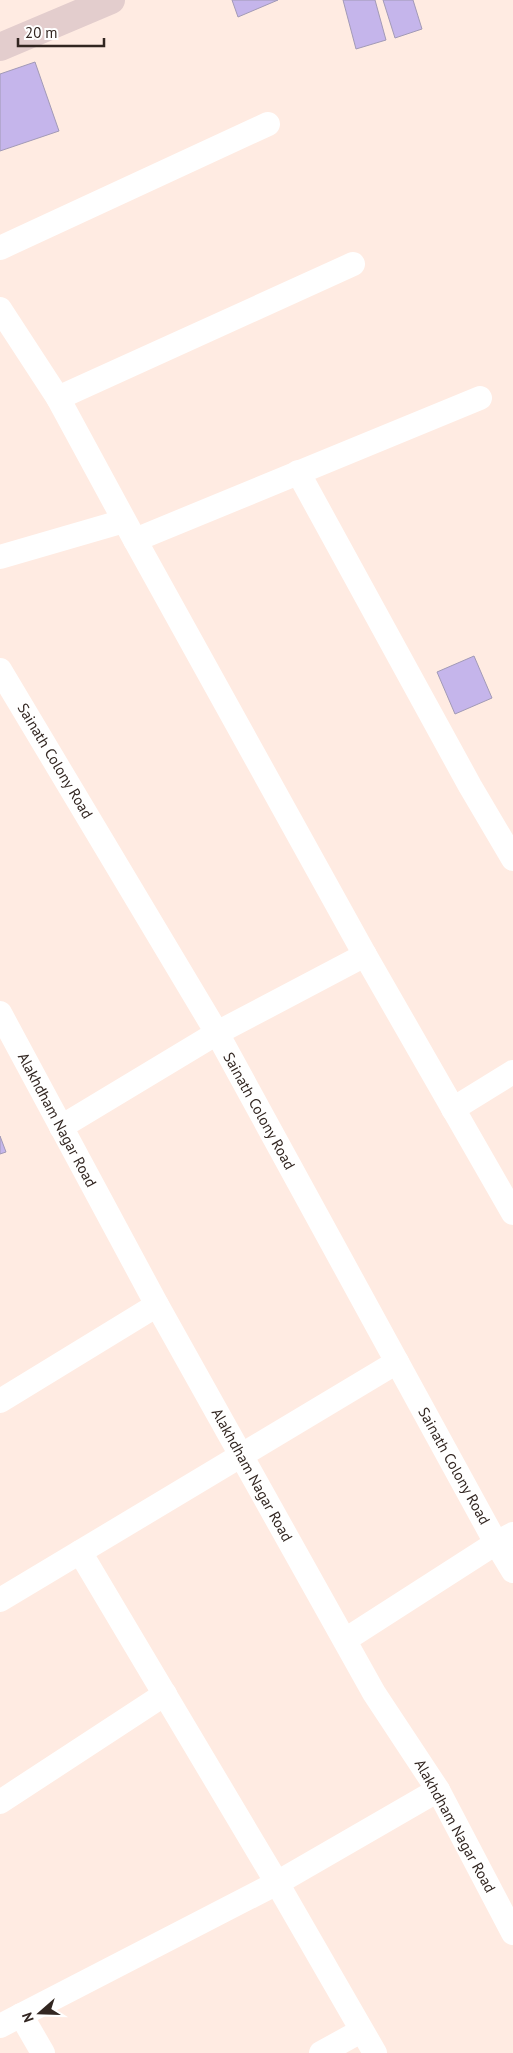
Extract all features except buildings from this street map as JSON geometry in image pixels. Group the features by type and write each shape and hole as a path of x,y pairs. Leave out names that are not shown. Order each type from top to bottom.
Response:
{"street":[{"path":"0,47 111,0"},
{"path":"0,248 268,124"},
{"path":"58,398 353,264"},
{"path":"0,309 58,398 365,955 513,1213"},
{"path":"0,557 130,530 298,472 480,398"},
{"path":"298,472 470,786 513,858"},
{"name":"Sainath Colony Road","path":"0,670 216,1033 397,1362 505,1538 513,1572"},
{"path":"61,1127 216,1033 365,955"},
{"name":"Alakhdham Nagar Road","path":"0,1013 157,1305 241,1456 374,1693 438,1790 513,1933"},
{"path":"453,1109 513,1072"},
{"path":"0,1401 157,1305"},
{"path":"0,1600 397,1362"},
{"path":"345,1640 505,1538"},
{"path":"80,1552 278,1883 375,2053"},
{"path":"0,1802 165,1694"},
{"path":"0,2026 278,1883 438,1790"},
{"path":"21,2015 43,2053"},
{"path":"321,2053 361,2031"}]}
